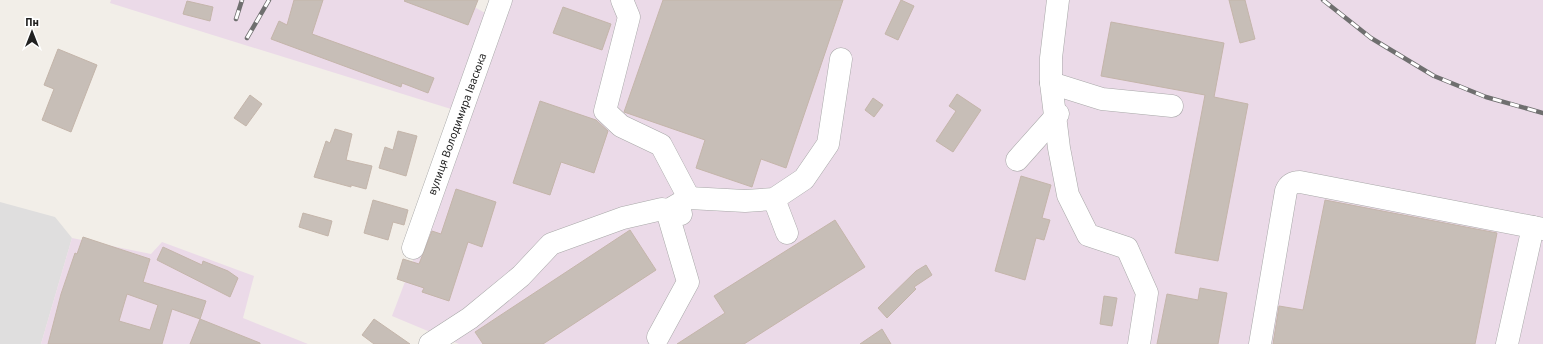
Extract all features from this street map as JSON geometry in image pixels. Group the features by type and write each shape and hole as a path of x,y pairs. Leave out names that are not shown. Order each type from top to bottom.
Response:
{"street":[{"name":"вулиця Володимира Івасюка","path":"413,248 501,0"},
{"path":"622,0 629,17 605,111 621,126 661,145 679,208 688,282 658,337"},
{"path":"1058,0 1051,58 1051,82 1059,148 1068,195 1088,235 1127,248 1147,293 1139,344"},
{"path":"430,344 470,318 521,276 551,244 623,218 662,209 774,199 804,179 828,144 841,59"},
{"path":"1051,82 1102,99 1172,106"},
{"path":"1017,160 1056,115"},
{"path":"1260,344 1286,191 1289,185 1294,182 1538,228 1507,344"},
{"path":"774,199 787,233"}],"shaded area":[{"path":"111,0 462,0 485,13 451,109 110,3"},
{"path":"512,0 1543,0 1543,344 459,344 392,316"},
{"path":"0,202 55,217 72,238 41,344 0,344"},
{"path":"72,238 151,254 162,242 254,276 243,318 308,344 41,344"}],"building":[{"path":"294,0 323,0 312,34 434,78 428,93 402,83 401,87 271,39 279,21 287,25"},
{"path":"478,0 468,25 404,1"},
{"path":"663,0 843,0 786,168 761,159 752,187 696,168 705,140 624,112"},
{"path":"901,0 914,6 898,40 885,34"},
{"path":"1229,0 1245,0 1255,39 1240,43"},
{"path":"187,1 213,7 210,21 183,14"},
{"path":"563,7 611,24 602,50 553,33"},
{"path":"1111,22 1224,43 1214,97 1248,104 1218,261 1175,253 1205,95 1101,76"},
{"path":"58,49 97,65 71,132 42,120 54,89 44,85"},
{"path":"957,94 981,110 953,152 936,141 956,111 949,106"},
{"path":"250,95 262,104 246,126 234,118"},
{"path":"873,98 883,105 874,117 865,110"},
{"path":"540,101 596,120 608,131 594,173 561,162 550,195 513,183"},
{"path":"335,129 352,134 346,160 372,166 366,189 351,185 351,187 314,177 326,141 330,143"},
{"path":"398,131 417,136 406,176 379,168 385,147 393,150"},
{"path":"1021,176 1051,185 1042,218 1050,220 1044,240 1036,238 1025,280 995,271"},
{"path":"456,189 496,202 482,247 468,242 449,301 422,292 424,288 397,279 403,259 419,264 432,231 441,234"},
{"path":"373,200 408,210 404,225 393,222 388,240 364,233"},
{"path":"1325,200 1497,233 1475,344 1273,344 1279,306 1303,310"},
{"path":"303,213 332,221 328,236 299,227"},
{"path":"835,220 865,267 744,344 677,344 725,313 714,296"},
{"path":"630,230 656,270 543,344 483,344 475,332"},
{"path":"83,237 150,259 143,282 206,301 200,319 172,309 162,344 48,344 61,294 75,253 77,254","holes":["127,294 158,305 150,330 119,321"]},
{"path":"163,247 202,265 203,261 228,271 238,278 230,297 157,260"},
{"path":"926,265 932,275 914,287 916,289 887,318 878,308 916,271"},
{"path":"1200,288 1227,293 1218,344 1157,344 1167,294 1198,300"},
{"path":"1104,296 1117,298 1112,326 1100,324"},
{"path":"200,319 260,343 260,344 190,344"},
{"path":"374,319 410,344 374,344 362,335"},
{"path":"882,329 891,344 860,344"}],"railway":[{"path":"236,19 242,0"},
{"path":"247,38 269,0"},
{"path":"1323,0 1371,38 1434,76 1486,97 1543,113"}]}
